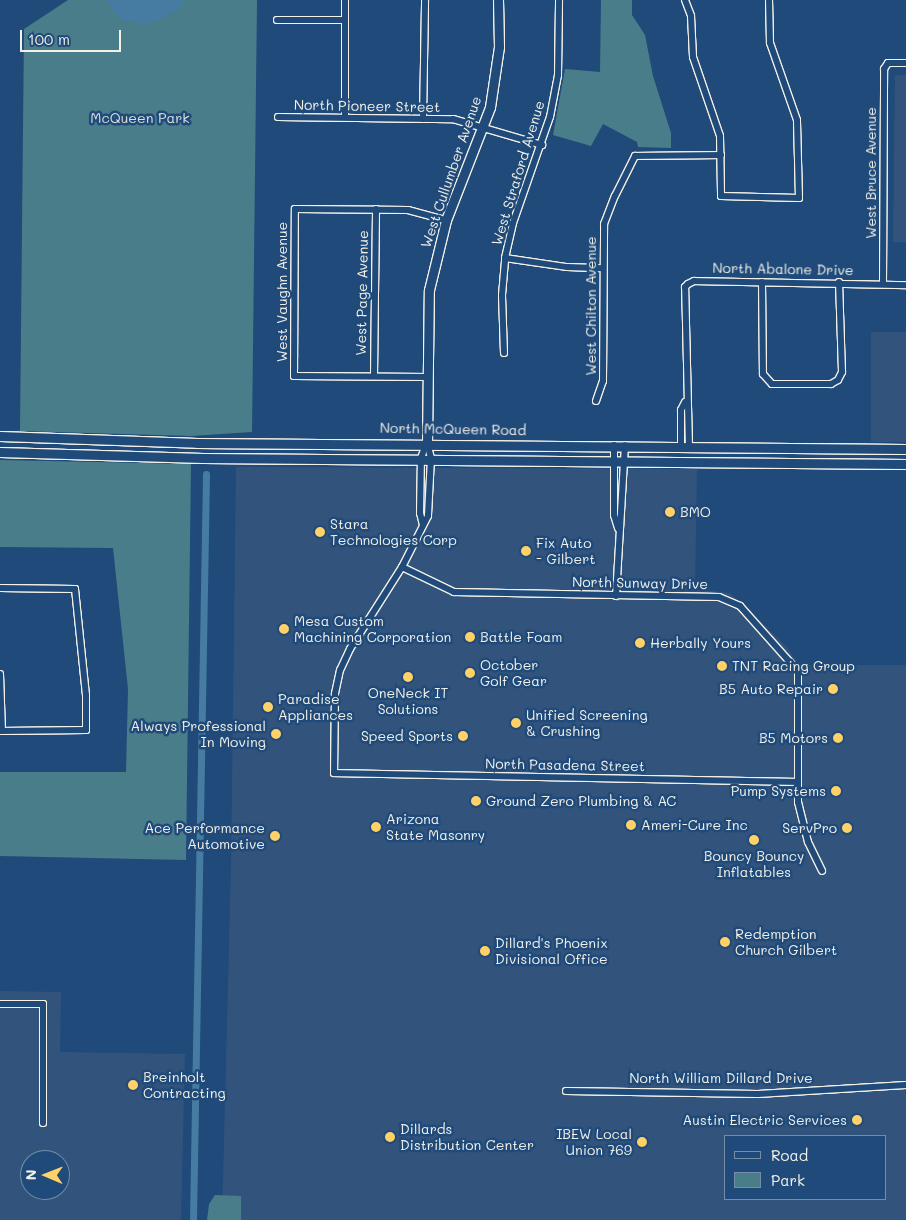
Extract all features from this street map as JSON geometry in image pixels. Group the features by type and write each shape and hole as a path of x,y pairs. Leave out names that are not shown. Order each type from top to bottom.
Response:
{"main road":[{"name":"West Cullumber Avenue","path":"427,443 429,290 446,220 484,127 499,47 498,0"},
{"name":"North McQueen Road","path":"0,436 203,442 906,448"},
{"path":"46,438 46,453"},
{"path":"203,442 203,458"},
{"path":"817,463 818,448"},
{"name":"North McQueen Road","path":"0,452 203,458 426,458 906,464"}],"street":[{"path":"345,0 345,117"},
{"path":"424,119 425,0"},
{"name":"West Straford Avenue","path":"504,353 502,295 505,258 512,223 542,145 558,75 559,0"},
{"path":"685,0 690,16 693,56 720,136 721,196 799,198 796,120 770,43 769,0"},
{"path":"277,20 345,20"},
{"name":"West Bruce Avenue","path":"883,283 885,64 906,63"},
{"name":"North Pioneer Street","path":"278,117 460,120 542,145"},
{"name":"West Chilton Avenue","path":"596,401 603,381 604,224 635,156 721,155"},
{"name":"West Vaughn Avenue","path":"374,376 294,376 295,209 376,209"},
{"path":"376,209 408,210 446,220"},
{"name":"West Page Avenue","path":"374,376 376,209"},
{"path":"505,258 567,267 603,268"},
{"name":"North Abalone Drive","path":"685,402 685,287 694,281 839,282 906,285"},
{"path":"762,282 766,380 772,384 831,384 838,380 842,372 839,282"},
{"path":"374,376 427,377"},
{"path":"685,402 681,416 685,446"},
{"path":"685,402 688,416 685,446"},
{"path":"681,416 688,416"},
{"path":"423,525 420,513 427,443"},
{"path":"614,445 614,515 618,529"},
{"path":"616,596 618,529 624,504 625,445"},
{"path":"402,567 423,525 430,505 426,458"},
{"name":"North Sunway Drive","path":"402,567 454,592 719,597 740,606 798,671 796,782 802,823 822,871"},
{"name":"North Pasadena Street","path":"402,567 350,649 340,670 335,694 334,773 796,782"},
{"path":"0,588 75,589 86,695 86,730 1,731 0,674"},
{"path":"0,1004 43,1004 44,1123"},
{"name":"North William Dillard Drive","path":"566,1090 758,1094 906,1085"}],"shaded area":[{"path":"105,0 184,0 178,9 151,24 143,24 122,20"},
{"path":"895,75 906,75 906,242 893,242"},
{"path":"871,332 906,332 906,442 871,442"},
{"path":"236,467 697,469 695,589 730,593 786,646 799,665 906,665 906,1220 222,1220 231,864"},
{"path":"0,991 61,992 60,1052 185,1054 181,1220 0,1220"}],"green space":[{"name":"McQueen Park","path":"68,0 257,0 252,432 191,436 20,431 24,29"},
{"path":"601,0 632,0 632,15 645,35 653,76 671,133 671,148 638,147 637,142 603,124 591,146 553,135 565,69 600,72"},
{"path":"0,460 191,464 186,860 0,856 0,772 126,772 128,689 113,548 0,547"},
{"path":"215,1195 241,1196 241,1220 207,1220 209,1204"}],"waterway":[{"path":"193,1220 206,474"}],"place":[{"name":"BMO","path":"670,512"},
{"name":"Stara Technologies Corp","path":"320,532"},
{"name":"Fix Auto - Gilbert","path":"526,551"},
{"name":"Mesa Custom Machining Corporation","path":"284,629"},
{"name":"Battle Foam","path":"470,637"},
{"name":"Herbally Yours","path":"640,643"},
{"name":"TNT Racing Group","path":"722,666"},
{"name":"October Golf Gear","path":"470,673"},
{"name":"OneNeck IT Solutions","path":"408,677"},
{"name":"B5 Auto Repair","path":"833,689"},
{"name":"Paradise Appliances","path":"268,707"},
{"name":"Unified Screening & Crushing","path":"516,723"},
{"name":"Always Professional In Moving","path":"276,734"},
{"name":"Speed Sports","path":"463,736"},
{"name":"B5 Motors","path":"838,738"},
{"name":"Pump Systems","path":"836,791"},
{"name":"Ground Zero Plumbing & AC","path":"476,801"},
{"name":"Ameri-Cure Inc","path":"631,825"},
{"name":"Arizona State Masonry","path":"376,827"},
{"name":"ServPro","path":"847,828"},
{"name":"Ace Performance Automotive","path":"275,836"},
{"name":"Bouncy Bouncy Inflatables","path":"754,840"},
{"name":"Redemption Church Gilbert","path":"725,942"},
{"name":"Dillard's Phoenix Divisional Office","path":"485,951"},
{"name":"Breinholt Contracting","path":"133,1085"},
{"name":"Austin Electric Services","path":"857,1120"},
{"name":"Dillards Distribution Center","path":"390,1137"},
{"name":"IBEW Local Union 769","path":"642,1142"}]}
